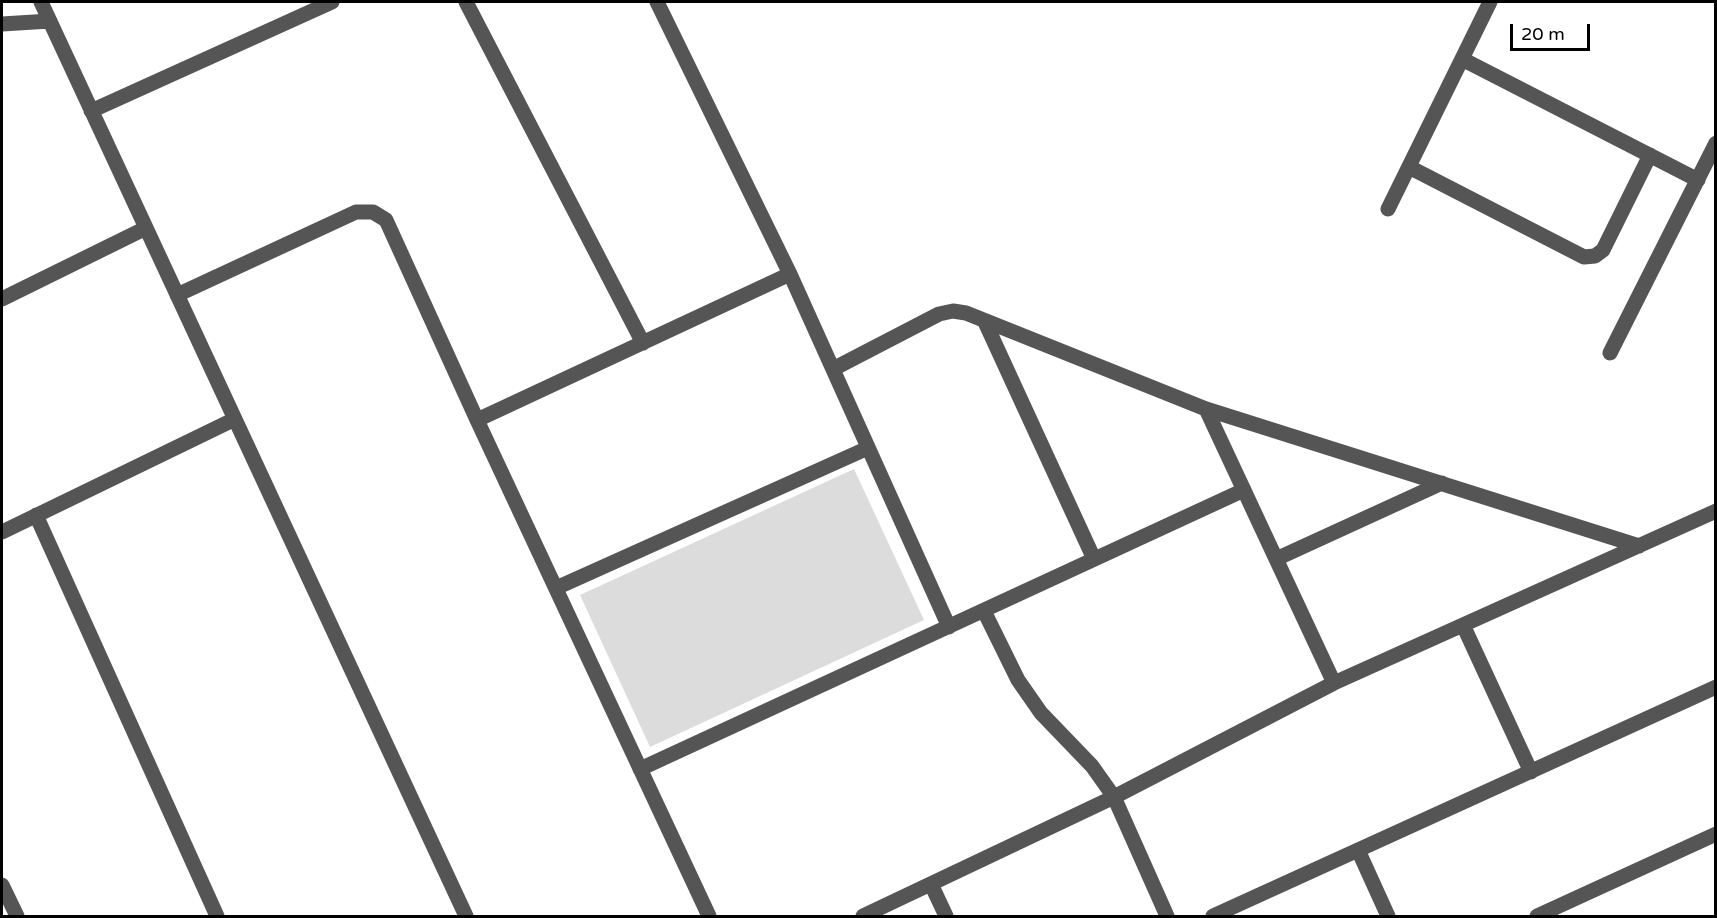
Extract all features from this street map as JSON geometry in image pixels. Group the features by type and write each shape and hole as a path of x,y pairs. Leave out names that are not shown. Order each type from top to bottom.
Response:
{"street":[{"path":"41,2 466,916"},
{"path":"92,111 332,2"},
{"path":"466,2 643,343"},
{"path":"657,2 790,274 949,627"},
{"path":"1388,209 1490,2"},
{"path":"2,24 50,21"},
{"path":"1462,58 1698,180"},
{"path":"1610,353 1716,143"},
{"path":"1409,167 1584,257 1595,256 1603,250 1650,155"},
{"path":"177,295 356,212 373,212 386,220 709,916"},
{"path":"2,299 146,228"},
{"path":"477,420 790,274"},
{"path":"833,369 939,314 953,311 966,313 1206,409 1639,546"},
{"path":"985,322 1094,560"},
{"path":"1206,409 1334,683"},
{"path":"2,532 235,419"},
{"path":"556,588 868,448"},
{"path":"1276,559 1442,483"},
{"path":"640,769 1244,490"},
{"path":"863,916 1114,797 1334,683 1716,511"},
{"path":"36,515 217,916"},
{"path":"984,611 1018,680 1041,713 1092,766 1114,797 1167,916"},
{"path":"1463,625 1531,772"},
{"path":"1213,916 1716,687"},
{"path":"1537,916 1560,912 1716,834"},
{"path":"1358,850 1388,916"},
{"path":"931,884 946,916"},
{"path":"2,889 17,916"}],"shaded area":[{"path":"854,469 924,620 650,747 580,595"}]}
